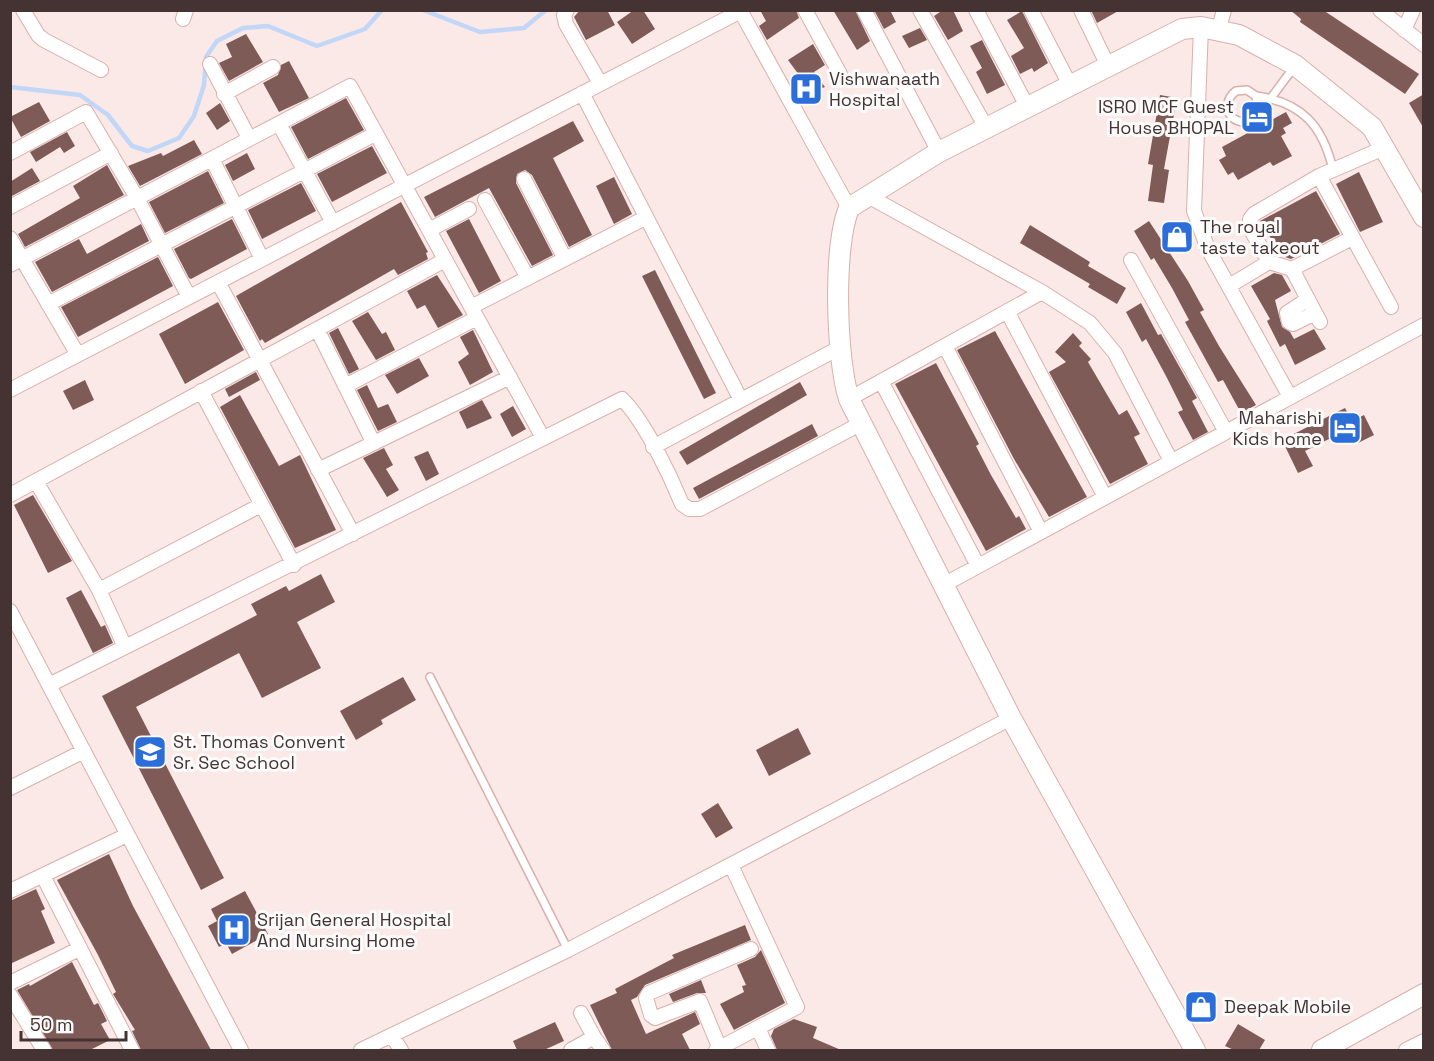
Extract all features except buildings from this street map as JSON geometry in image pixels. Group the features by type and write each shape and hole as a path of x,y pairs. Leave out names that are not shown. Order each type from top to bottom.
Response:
{"street":[{"path":"23,10 38,35 44,40 100,70"},
{"path":"567,10 564,15 566,24 600,83"},
{"path":"805,10 840,74"},
{"path":"864,10 939,152"},
{"path":"920,10 987,129"},
{"path":"976,10 1028,108"},
{"path":"1031,10 1070,85"},
{"path":"1081,10 1109,68"},
{"path":"1380,10 1424,45"},
{"path":"1404,30 1413,10"},
{"path":"10,390 741,11 849,208 841,239 839,348 849,399 1011,718 1196,1050"},
{"path":"1215,22 1194,211 1208,249 1290,397"},
{"path":"849,208 939,152 1070,85 1109,68 1182,29 1215,22 1295,65 1372,127 1424,217"},
{"path":"210,63 224,94 249,138"},
{"path":"224,94 273,67"},
{"path":"16,262 350,86 543,438"},
{"path":"582,93 741,400"},
{"path":"10,153 86,112 137,198 189,297"},
{"path":"279,124 333,222"},
{"path":"48,304 375,134"},
{"path":"1308,298 1287,313 1289,322 1293,324 1318,317 1308,298 1292,269 1269,262 1250,228 1250,219 1254,214 1319,176 1384,148"},
{"path":"10,207 111,153"},
{"path":"212,159 261,259"},
{"path":"1319,176 1391,307"},
{"path":"524,179 565,259"},
{"path":"868,196 1042,292 1090,323 1115,353 1172,461"},
{"path":"484,200 528,278"},
{"path":"429,230 469,208"},
{"path":"345,386 474,312 528,278 645,218"},
{"path":"10,238 16,262 48,304 78,355"},
{"path":"1292,269 1352,238"},
{"path":"10,495 37,483 259,359 445,260"},
{"path":"1131,260 1226,432"},
{"path":"1229,286 1269,262"},
{"path":"218,282 352,534"},
{"path":"849,399 1042,292"},
{"path":"1006,311 1105,497"},
{"path":"945,585 1424,325"},
{"path":"316,329 374,442"},
{"path":"945,346 1041,532"},
{"path":"653,447 839,348"},
{"path":"318,470 510,377"},
{"path":"881,381 978,567"},
{"path":"201,391 294,565"},
{"path":"49,685 294,565 622,399 629,406 653,447 682,504 689,509 700,509 860,424"},
{"path":"37,483 99,590 125,647"},
{"path":"99,590 261,505"},
{"path":"10,611 241,1050"},
{"path":"361,1050 568,950 1011,718"},
{"path":"10,788 84,751"},
{"path":"10,891 127,835"},
{"path":"731,864 797,1007 718,1050 700,1001 655,1018 651,1015 646,998 649,993 751,949"},
{"path":"43,876 126,1049"},
{"path":"10,983 79,949"},
{"path":"10,994 44,1050"},
{"path":"1322,1050 1424,994"},
{"path":"581,1013 603,1050"},
{"path":"758,1028 768,1050"},
{"path":"393,1035 401,1050"},
{"path":"571,1050 594,1037"},
{"path":"1406,1050 1424,1041"}],"lane":[{"path":"1271,98 1295,65"},
{"path":"1243,122 1230,116 1228,100 1241,90 1288,104 1304,114 1320,132 1333,170"},
{"path":"1253,119 1258,111 1256,96"},
{"path":"430,677 568,950"}],"waterway":[{"path":"10,87 80,95 108,115 132,146 148,151 179,138 194,116 204,85 206,57 217,41 243,28 268,26 317,46 365,29 382,10"},
{"path":"423,10 480,32 524,28 546,10"}],"place":[{"name":"Vishwanaath Hospital","path":"806,89"},
{"name":"ISRO MCF Guest House BHOPAL","path":"1257,117"},
{"name":"The royal taste takeout","path":"1177,237"},
{"name":"Maharishi Kids home","path":"1345,428"},
{"name":"St. Thomas Convent Sr. Sec School","path":"150,752"},
{"name":"Srijan General Hospital And Nursing Home","path":"234,930"},
{"name":"Deepak Mobile","path":"1201,1007"}]}
